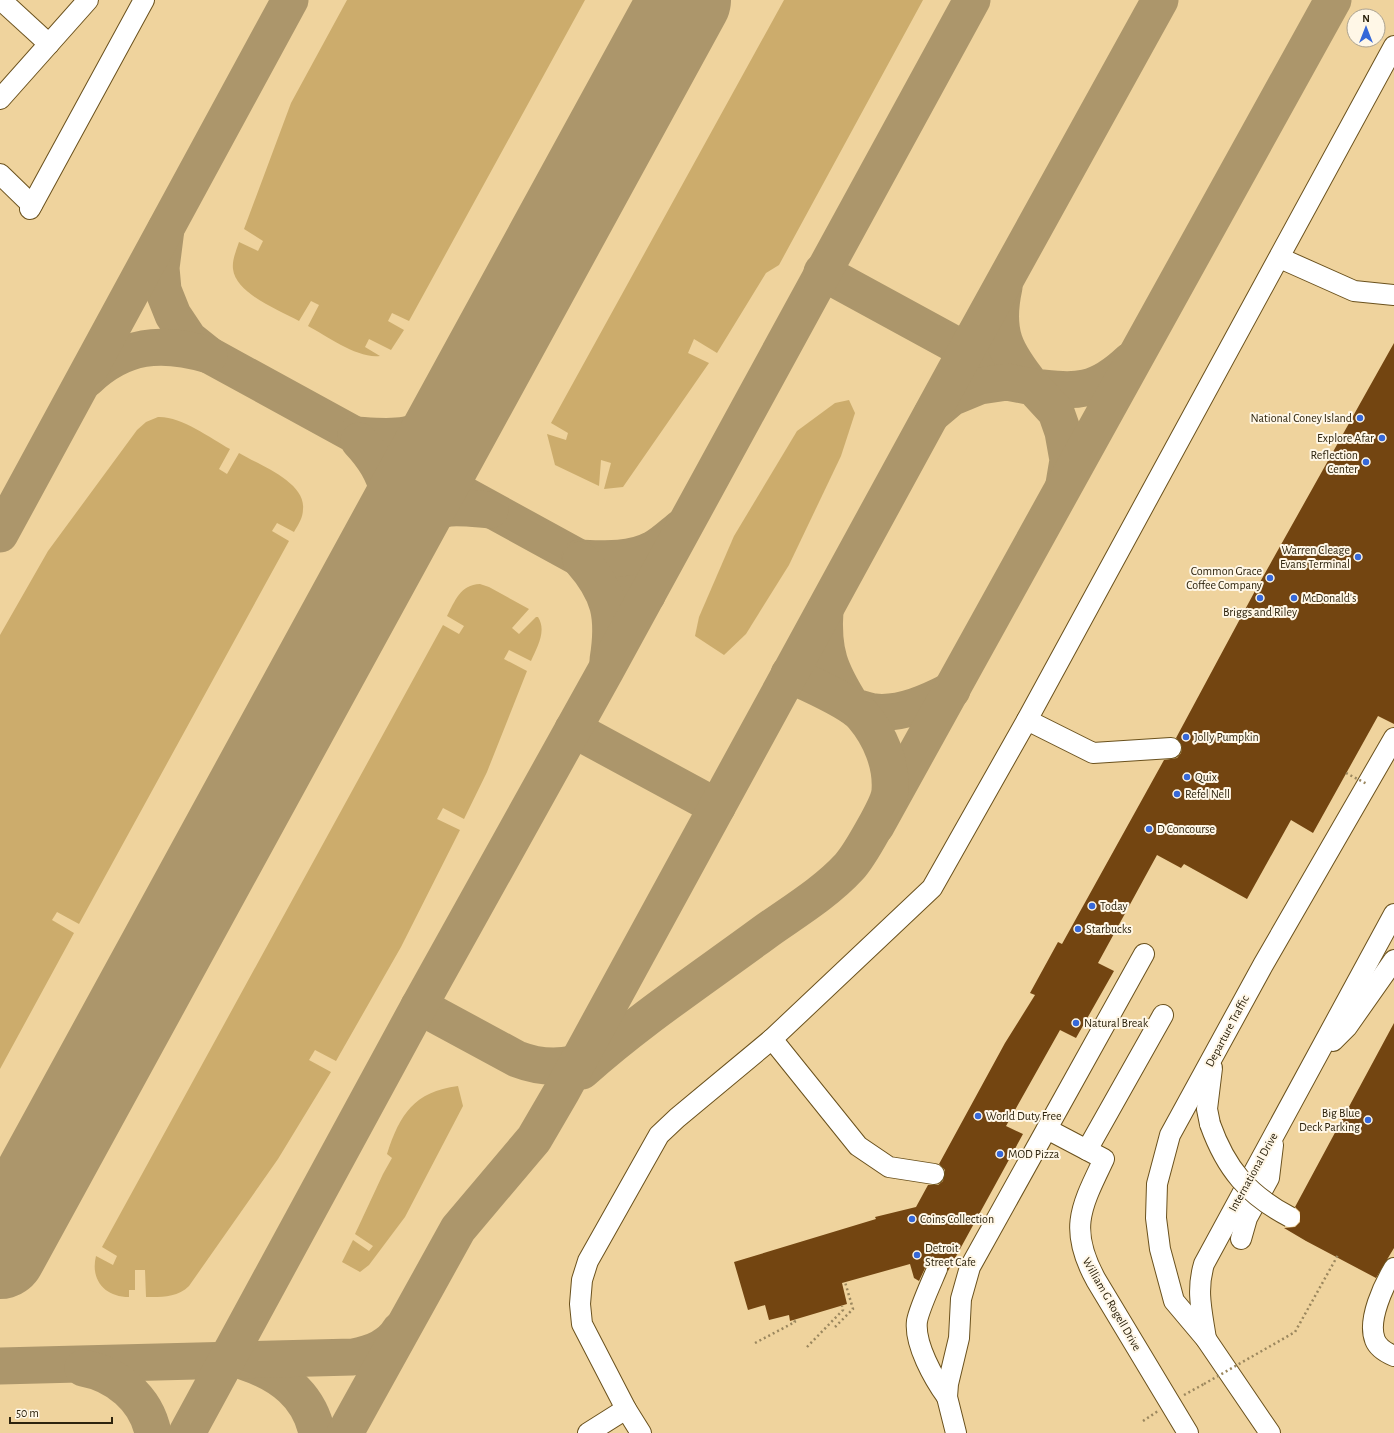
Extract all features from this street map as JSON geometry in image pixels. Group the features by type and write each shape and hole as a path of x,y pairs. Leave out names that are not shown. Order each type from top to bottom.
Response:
{"street":[{"path":"1,0 49,44"},
{"path":"0,100 88,0"},
{"path":"0,174 31,207 144,0"},
{"path":"641,1433 626,1409 582,1324 580,1304 582,1280 588,1261 659,1135 677,1118 772,1039 932,888 1027,720 1280,258 1394,46"},
{"path":"1280,258 1354,291 1394,294"},
{"path":"1027,720 1093,753 1171,748"},
{"name":"Departure Traffic","path":"1206,1339 1174,1301 1160,1249 1156,1218 1157,1184 1170,1135 1263,965 1394,738"},
{"name":"International Drive","path":"1270,1433 1206,1339 1199,1292 1204,1264 1394,914"},
{"path":"947,1397 951,1365 959,1338 961,1299 970,1267 1144,954"},
{"path":"1317,1056 1347,1027 1394,960"},
{"path":"1087,1150 1163,1015"},
{"path":"772,1039 858,1146 889,1167 934,1174"},
{"path":"1213,1058 1207,1109 1210,1124 1222,1154 1234,1175 1264,1202 1290,1218"},
{"name":"William G Rogell Drive","path":"1047,1129 1104,1159 1084,1204 1080,1221 1081,1245 1087,1263 1188,1433"},
{"path":"1241,1239 1247,1218 1269,1178 1275,1133"},
{"path":"1394,1268 1379,1301 1374,1327 1374,1340 1380,1348 1394,1356"},
{"path":"937,1269 917,1321 923,1352 933,1376 947,1397 956,1433"},
{"path":"588,1433 626,1409"}],"path":[{"path":"1346,773 1367,784"},
{"path":"1204,1384 1295,1332 1338,1255"},
{"path":"835,1327 853,1308 845,1282"},
{"path":"807,1347 843,1310 842,1306"},
{"path":"834,1319 839,1323"},
{"path":"755,1343 795,1322 794,1320"}],"shaded area":[{"path":"347,0 585,0 409,321 392,313 388,321 404,330 391,350 369,339 365,347 380,356 362,354 333,341 308,326 319,305 311,301 299,321 270,306 250,294 242,286 236,278 233,269 239,242 258,251 263,241 244,229 291,103"},
{"path":"784,0 923,0 779,265 766,273 717,353 694,339 688,353 709,363 623,487 604,489 611,463 601,460 599,486 555,465 547,434 566,440 568,433 551,423"},
{"path":"849,400 855,413 841,456 789,565 746,634 724,655 695,636 699,617 734,536 797,431 835,403"},
{"path":"158,417 176,420 186,424 230,449 219,469 227,474 239,453 280,475 297,491 302,499 302,515 294,532 277,523 272,531 289,541 79,924 57,912 52,920 74,933 0,1069 0,635 48,551 137,430 146,422"},
{"path":"480,584 489,587 529,609 512,628 519,634 536,617 538,617 542,628 540,639 531,661 509,650 504,659 527,671 487,772 464,819 443,808 437,819 460,830 401,947 336,1061 315,1050 309,1060 331,1072 278,1159 189,1286 174,1295 163,1297 146,1297 145,1270 135,1270 135,1290 129,1290 129,1297 113,1294 101,1286 97,1280 95,1273 96,1256 113,1265 117,1256 102,1247 443,625 459,634 464,626 447,616 456,600 468,587"},
{"path":"458,1086 463,1106 405,1217 369,1265 360,1272 342,1262 353,1240 369,1251 373,1246 355,1234 392,1158 387,1154 397,1127 404,1116 411,1107 430,1094 443,1089"}],"building":[{"path":"1394,343 1394,724 1378,716 1313,833 1291,820 1247,899 1184,864 1181,868 1157,855 1098,963 1114,971 1076,1038 1060,1030 1006,1126 1023,1134 948,1271 946,1262 941,1258 935,1258 927,1264 919,1281 914,1278 910,1264 842,1283 847,1304 790,1321 789,1315 769,1320 765,1305 748,1310 734,1262 876,1219 875,1217 916,1207 928,1185 938,1185 943,1181 945,1170 939,1164 1005,1043 1035,995 1030,993 1058,942 1062,944 1164,760 1177,758 1181,753 1182,747 1176,738 1255,591"},
{"name":"Big Blue Deck Parking","path":"1394,1023 1394,1248 1376,1278 1284,1228 1295,1227 1300,1222 1300,1212 1295,1207"}],"taxiway":[{"path":"0,534 290,0"},
{"path":"187,1433 419,1006 606,670 972,0"},
{"path":"345,1433 458,1229 534,1139 562,1091 966,351 1160,0"},
{"path":"876,826 1333,0"},
{"path":"166,229 161,268 163,290 173,315 189,339 209,355 647,595"},
{"path":"822,272 1033,387"},
{"path":"1004,287 1000,317 1004,341 1015,363 1033,387 1062,390 1086,388 1107,379 1118,372 1130,361"},
{"path":"87,379 101,367 115,359 129,352 144,349 159,347 175,348 209,355"},
{"path":"932,414 951,398 980,386 1007,382 1033,387 1056,412 1063,432 1068,460 1064,484"},
{"path":"356,435 394,436 414,433 431,426 466,399"},
{"path":"359,441 379,467 388,491 389,518 385,549"},
{"path":"385,549 414,523 432,513 450,508 490,510"},
{"path":"580,558 598,559 636,556 657,547 682,527"},
{"path":"581,560 591,572 604,595 608,606 611,631 608,660"},
{"path":"825,610 825,638 829,661 838,682 852,706 874,712 894,712 914,707 952,690"},
{"path":"582,1071 649,1016 830,885 854,861 885,807 890,791 889,771 884,751 875,732 857,710 829,693 789,674"},
{"path":"573,729 717,807"},
{"path":"419,1006 517,1059 536,1065 566,1065 594,1056"},
{"path":"0,1366 353,1357 386,1345 400,1330"},
{"path":"245,1362 270,1373 292,1388 307,1408 317,1433"},
{"path":"83,1368 107,1376 128,1390 144,1409 153,1433"}],"runway":[{"path":"0,1253 685,0"}],"place":[{"name":"National Coney Island","path":"1360,418"},
{"name":"Explore Afar","path":"1382,438"},
{"name":"Reflection Center","path":"1366,462"},
{"name":"Warren Cleage Evans Terminal","path":"1358,557"},
{"name":"Common Grace Coffee Company","path":"1270,578"},
{"name":"Briggs and Riley","path":"1260,598"},
{"name":"McDonald's","path":"1294,598"},
{"name":"Jolly Pumpkin","path":"1186,737"},
{"name":"Quix","path":"1187,777"},
{"name":"Refel Nell","path":"1177,794"},
{"name":"D Concourse","path":"1149,829"},
{"name":"Today","path":"1092,906"},
{"name":"Starbucks","path":"1078,929"},
{"name":"Natural Break","path":"1076,1023"},
{"name":"World Duty Free","path":"978,1116"},
{"name":"Big Blue Deck Parking","path":"1368,1120"},
{"name":"MOD Pizza","path":"1000,1154"},
{"name":"Coins Collection","path":"912,1219"},
{"name":"Detroit Street Cafe","path":"917,1255"}]}
